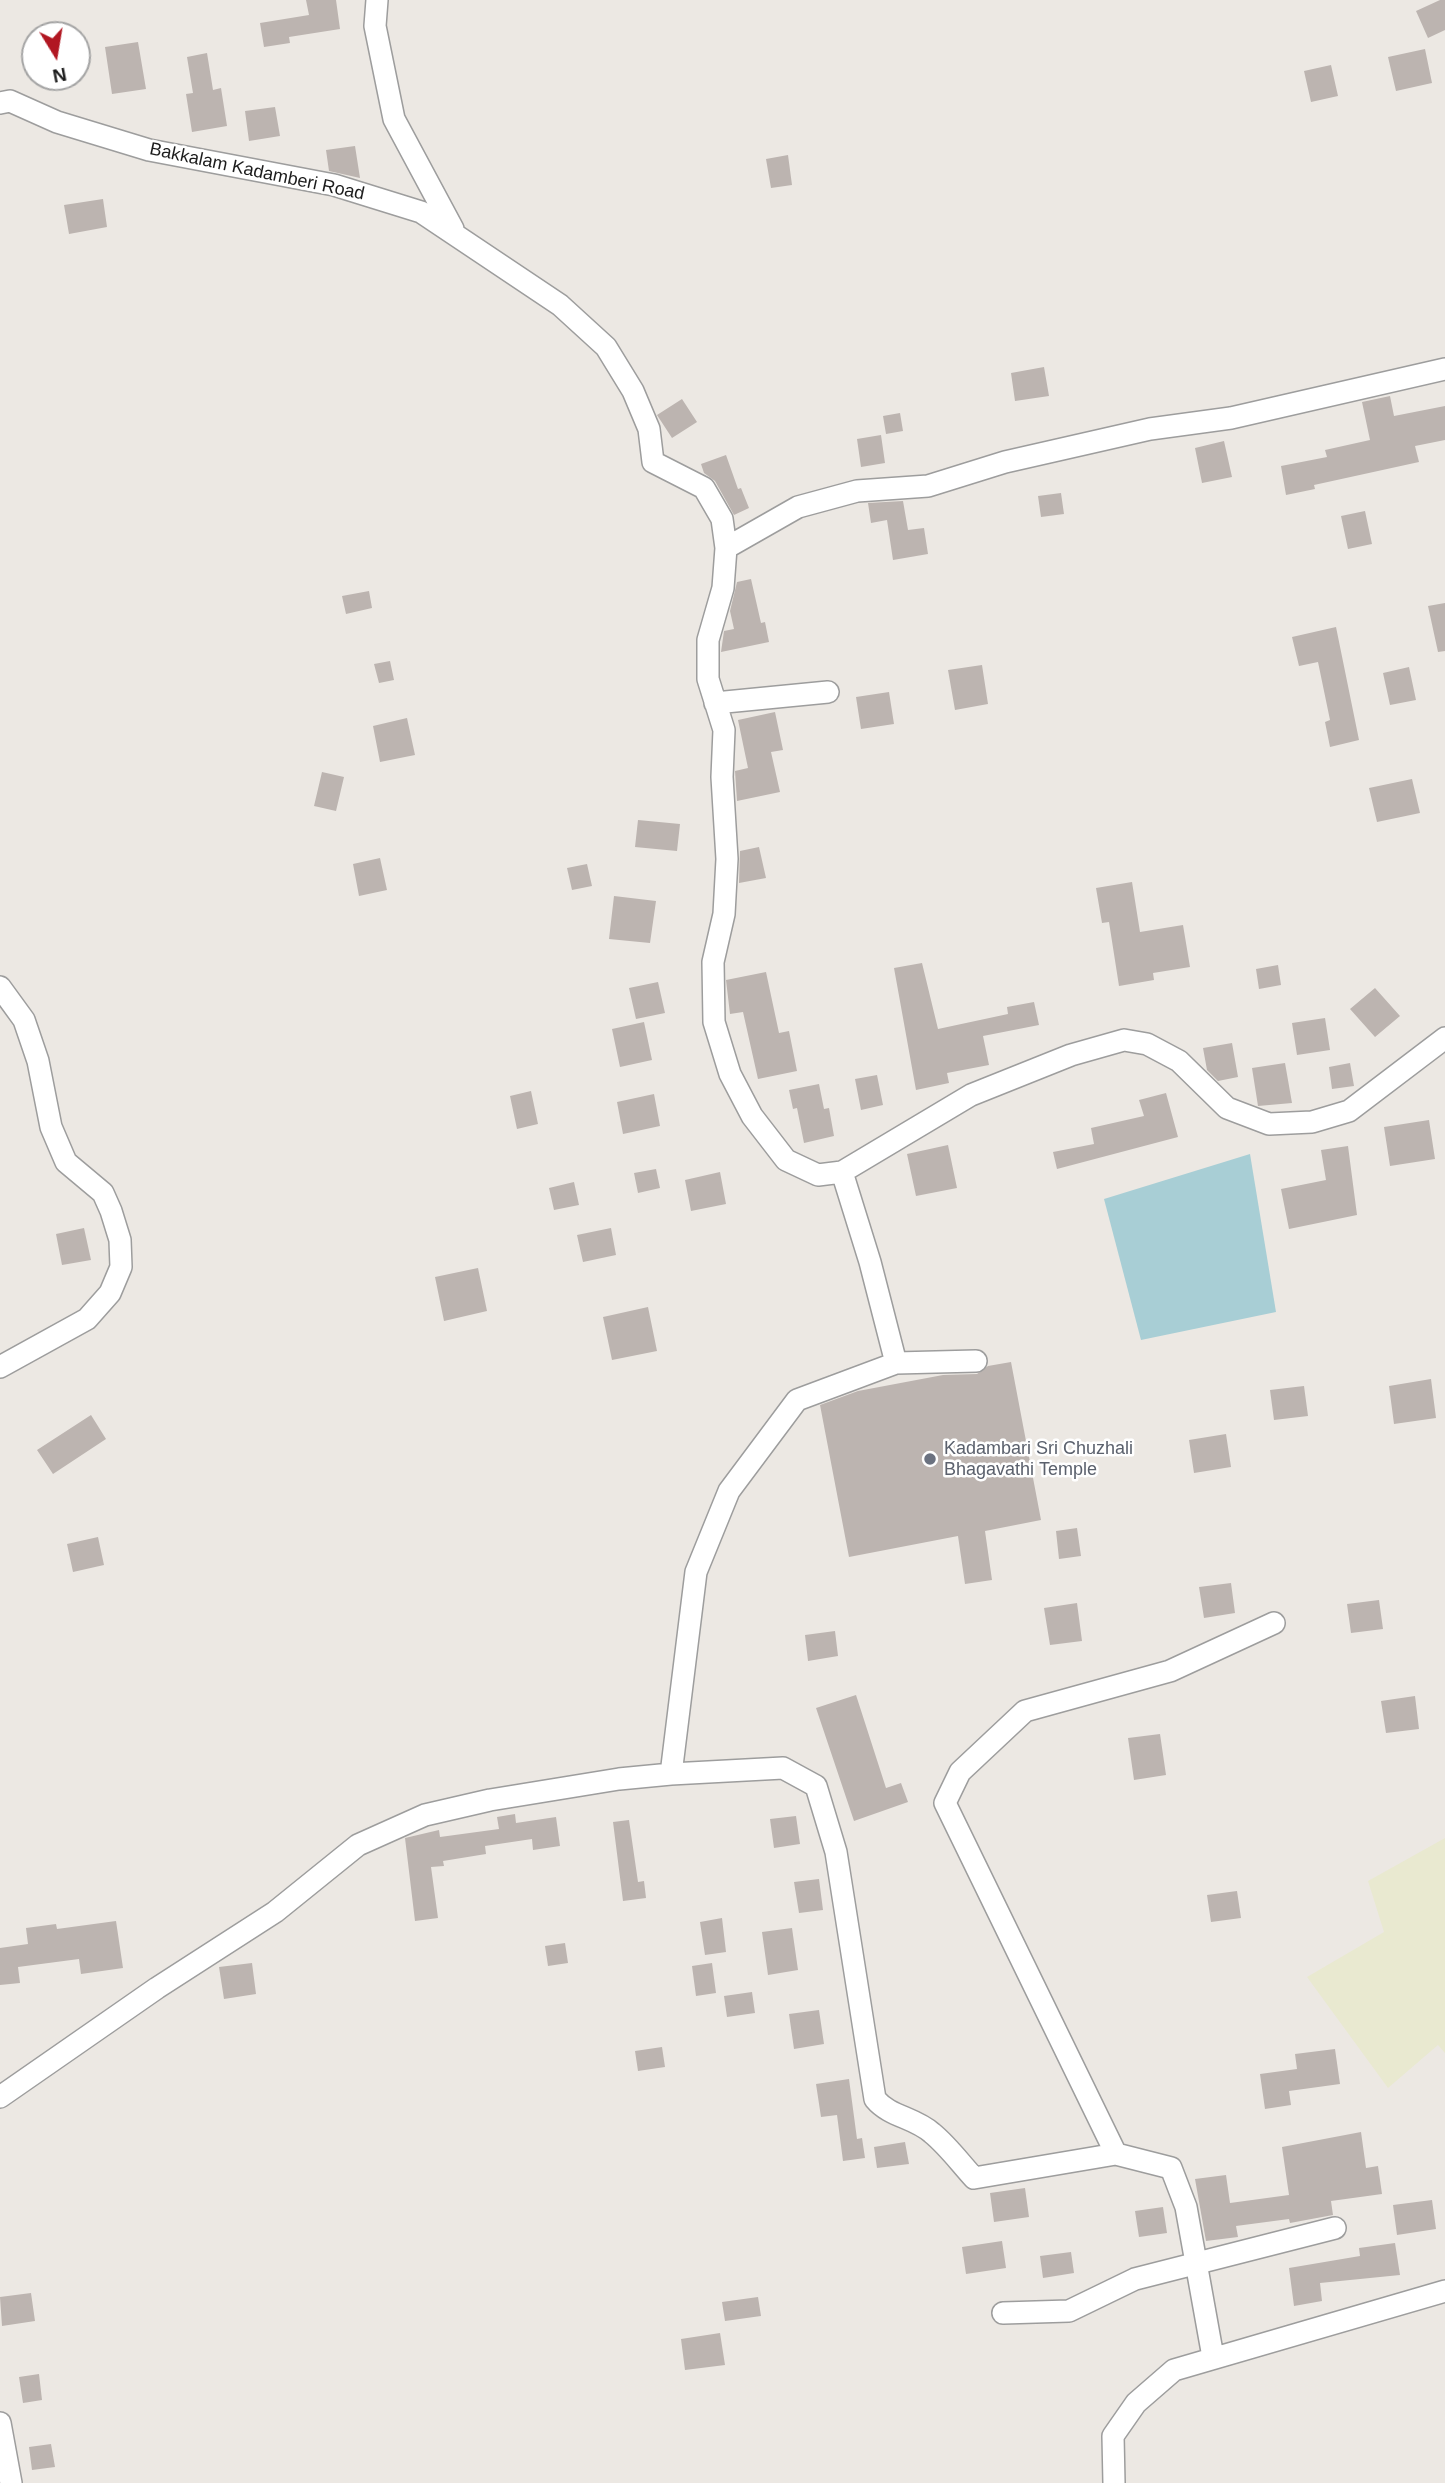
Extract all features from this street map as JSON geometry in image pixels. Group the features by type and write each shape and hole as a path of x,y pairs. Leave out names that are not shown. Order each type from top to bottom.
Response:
{"street":[{"path":"377,0 375,26 394,119 457,237"},
{"name":"Bakkalam Kadamberi Road","path":"0,103 10,101 57,122 149,150 334,185 421,212 561,306 606,347 633,391 649,429 653,462 704,488 722,519 726,548 723,588 708,639 708,679 724,730 722,777 727,859 724,914 713,962 714,1022 730,1074 752,1116 786,1160 818,1175 842,1172"},
{"path":"726,548 798,508 857,491 928,486 1005,462 1150,429 1231,418 1445,369"},
{"path":"715,703 828,692"},
{"path":"0,986 24,1020 38,1061 51,1127 66,1162 103,1193 111,1211 120,1240 121,1267 110,1293 87,1320 0,1367"},
{"path":"896,1363 870,1262 842,1172 971,1095 1072,1055 1124,1040 1147,1044 1179,1061 1227,1108 1269,1124 1312,1122 1349,1111 1445,1038"},
{"path":"671,1774 696,1572 729,1491 797,1400 896,1363 976,1362"},
{"path":"1116,2154 945,1803 960,1772 1024,1711 1170,1671 1274,1623"},
{"path":"0,2097 157,1988 275,1912 358,1845 425,1815 489,1800 619,1779 783,1768 816,1786 836,1852 875,2099 884,2111 914,2121 932,2133 974,2178 1116,2154 1171,2168 1186,2207 1213,2357"},
{"path":"1003,2313 1069,2311 1135,2279 1196,2266 1335,2228"},
{"path":"1114,2483 1113,2436 1136,2403 1174,2370 1445,2291"},
{"path":"0,2423 11,2483"}],"green space":[{"path":"1445,1838 1445,2053 1438,2045 1388,2088 1307,1977 1384,1932 1368,1881"}],"water":[{"path":"1250,1154 1276,1312 1141,1340 1104,1199"}],"building":[{"path":"306,0 336,0 340,29 289,37 290,43 264,47 260,23 309,15"},
{"path":"1445,0 1445,30 1428,38 1416,11"},
{"path":"138,42 146,89 112,94 105,47"},
{"path":"1425,49 1432,83 1396,91 1388,57"},
{"path":"207,53 213,90 221,88 227,126 192,132 186,94 193,93 187,57"},
{"path":"1331,65 1338,96 1311,102 1304,71"},
{"path":"275,107 280,136 249,141 245,111"},
{"path":"355,146 360,178 329,171 326,150"},
{"path":"788,155 792,185 771,188 766,159"},
{"path":"103,199 107,227 69,234 64,205"},
{"path":"1044,367 1049,396 1015,401 1011,373"},
{"path":"1390,396 1394,416 1445,406 1445,440 1415,446 1419,462 1314,485 1315,489 1286,495 1281,466 1327,457 1325,450 1370,440 1362,402"},
{"path":"682,399 697,422 672,438 657,415"},
{"path":"900,413 903,431 886,434 883,416"},
{"path":"881,435 885,463 861,467 857,439"},
{"path":"1224,441 1232,477 1202,483 1195,448"},
{"path":"726,455 738,489 741,488 749,508 734,515 715,481 704,473 701,464"},
{"path":"1061,493 1064,514 1041,517 1038,496"},
{"path":"903,501 908,530 924,528 928,554 893,560 887,520 871,523 868,503"},
{"path":"1365,511 1372,544 1348,549 1341,516"},
{"path":"751,579 761,623 765,622 769,642 721,652 724,631 734,629 730,611 737,582"},
{"path":"369,591 372,608 346,614 342,596"},
{"path":"1445,603 1445,651 1438,652 1428,606"},
{"path":"1336,627 1359,740 1330,747 1325,722 1330,720 1318,662 1299,666 1292,637"},
{"path":"390,661 394,680 379,683 374,664"},
{"path":"982,665 988,704 955,710 948,670"},
{"path":"1409,667 1416,700 1390,705 1383,673"},
{"path":"889,692 894,724 861,729 856,697"},
{"path":"775,712 783,750 771,752 780,792 737,801 735,771 748,768 738,720"},
{"path":"407,718 415,755 380,762 373,726"},
{"path":"322,772 344,777 336,811 314,806"},
{"path":"1412,779 1420,813 1377,822 1369,788"},
{"path":"638,820 680,824 677,851 635,847"},
{"path":"759,847 766,878 739,883 740,851"},
{"path":"380,858 387,890 359,896 353,864"},
{"path":"587,864 592,886 572,890 567,868"},
{"path":"1132,882 1140,932 1183,925 1190,967 1153,973 1154,980 1119,986 1109,922 1102,923 1096,888"},
{"path":"614,896 656,901 650,943 609,939"},
{"path":"922,963 938,1029 1008,1014 1007,1007 1034,1002 1039,1025 983,1036 989,1065 947,1073 949,1083 916,1090 894,968"},
{"path":"1278,965 1281,985 1259,989 1256,969"},
{"path":"766,972 779,1033 789,1031 797,1071 758,1079 743,1012 730,1014 726,980"},
{"path":"658,982 665,1013 636,1019 629,988"},
{"path":"1375,988 1400,1016 1375,1037 1350,1009"},
{"path":"1325,1018 1330,1050 1297,1055 1292,1023"},
{"path":"644,1022 652,1060 620,1067 612,1029"},
{"path":"1232,1043 1238,1077 1218,1081 1207,1070 1203,1048"},
{"path":"1285,1063 1292,1103 1258,1106 1252,1068"},
{"path":"1350,1063 1354,1086 1332,1089 1329,1067"},
{"path":"877,1075 883,1105 861,1110 855,1079"},
{"path":"819,1084 824,1109 829,1108 834,1136 804,1143 797,1108 793,1109 789,1090"},
{"path":"531,1091 538,1124 517,1129 510,1096"},
{"path":"1166,1093 1178,1137 1057,1169 1053,1152 1094,1144 1091,1128 1144,1116 1139,1100"},
{"path":"654,1094 660,1126 623,1134 617,1102"},
{"path":"1429,1120 1435,1159 1390,1166 1384,1127"},
{"path":"948,1145 957,1188 916,1196 907,1154"},
{"path":"1348,1146 1357,1215 1289,1229 1281,1189 1326,1180 1321,1150"},
{"path":"656,1169 660,1188 638,1193 634,1173"},
{"path":"720,1172 726,1204 691,1211 685,1180"},
{"path":"574,1182 579,1205 554,1210 549,1188"},
{"path":"84,1228 91,1260 62,1265 56,1234"},
{"path":"611,1228 616,1255 583,1262 577,1235"},
{"path":"478,1268 487,1311 444,1321 435,1277"},
{"path":"648,1307 657,1351 612,1360 603,1317"},
{"name":"Kadambari Sri Chuzhali Bhagavathi Temple","path":"1011,1362 1041,1520 985,1531 992,1580 965,1584 958,1536 849,1557 820,1405 858,1391 943,1375 977,1374 988,1366"},
{"path":"1431,1379 1436,1418 1394,1424 1389,1386"},
{"path":"1304,1386 1308,1416 1274,1420 1270,1390"},
{"path":"91,1415 106,1439 53,1474 37,1450"},
{"path":"1226,1434 1231,1467 1194,1473 1189,1440"},
{"path":"1077,1528 1081,1556 1059,1559 1056,1531"},
{"path":"98,1537 104,1565 73,1572 67,1544"},
{"path":"1231,1583 1235,1613 1204,1618 1199,1587"},
{"path":"1379,1600 1383,1629 1351,1633 1347,1604"},
{"path":"1077,1603 1082,1641 1050,1645 1044,1608"},
{"path":"835,1631 838,1656 808,1661 805,1635"},
{"path":"856,1695 886,1788 901,1783 908,1802 854,1821 816,1708"},
{"path":"1415,1696 1419,1729 1386,1733 1381,1701"},
{"path":"1160,1734 1166,1775 1134,1780 1128,1738"},
{"path":"515,1814 516,1823 556,1817 560,1846 533,1850 532,1839 485,1846 486,1854 443,1861 444,1866 431,1867 438,1918 415,1921 405,1838 439,1830 440,1837 499,1829 497,1817"},
{"path":"796,1816 800,1844 774,1848 770,1819"},
{"path":"629,1820 638,1882 644,1881 646,1898 623,1901 613,1822"},
{"path":"819,1879 823,1910 799,1913 794,1882"},
{"path":"1237,1891 1241,1918 1211,1922 1207,1895"},
{"path":"722,1918 726,1952 705,1955 700,1922"},
{"path":"116,1921 123,1968 81,1974 79,1959 18,1967 20,1983 0,1985 0,1948 28,1944 26,1928 56,1924 57,1929"},
{"path":"792,1928 798,1970 768,1975 762,1932"},
{"path":"565,1943 568,1963 548,1966 545,1946"},
{"path":"252,1963 256,1994 224,1999 219,1967"},
{"path":"712,1963 716,1993 696,1996 692,1966"},
{"path":"752,1992 755,2013 727,2017 724,1996"},
{"path":"819,2010 824,2044 794,2049 789,2014"},
{"path":"662,2047 665,2067 638,2071 635,2051"},
{"path":"1335,2049 1340,2084 1289,2091 1291,2105 1265,2109 1260,2074 1297,2069 1295,2054"},
{"path":"849,2079 857,2139 862,2138 865,2158 843,2161 837,2115 821,2117 816,2084"},
{"path":"1361,2132 1366,2168 1378,2166 1382,2194 1331,2201 1333,2215 1290,2223 1289,2219 1236,2226 1238,2237 1206,2241 1195,2179 1226,2175 1230,2203 1289,2195 1282,2147"},
{"path":"905,2142 909,2164 877,2168 874,2147"},
{"path":"1025,2188 1029,2217 994,2222 990,2193"},
{"path":"1432,2200 1436,2229 1397,2235 1393,2205"},
{"path":"1163,2207 1167,2233 1139,2237 1135,2211"},
{"path":"1002,2241 1006,2268 966,2274 962,2247"},
{"path":"1395,2243 1400,2275 1320,2283 1322,2301 1294,2306 1289,2268 1360,2256 1359,2248"},
{"path":"1071,2252 1074,2273 1043,2278 1040,2256"},
{"path":"31,2293 35,2321 2,2326 0,2297"},
{"path":"758,2297 761,2316 725,2321 722,2302"},
{"path":"720,2333 725,2365 685,2370 681,2339"},
{"path":"39,2374 42,2400 23,2403 19,2377"},
{"path":"51,2444 55,2467 32,2470 29,2447"}],"place":[{"name":"Kadambari Sri Chuzhali Bhagavathi Temple","path":"930,1459"}]}
